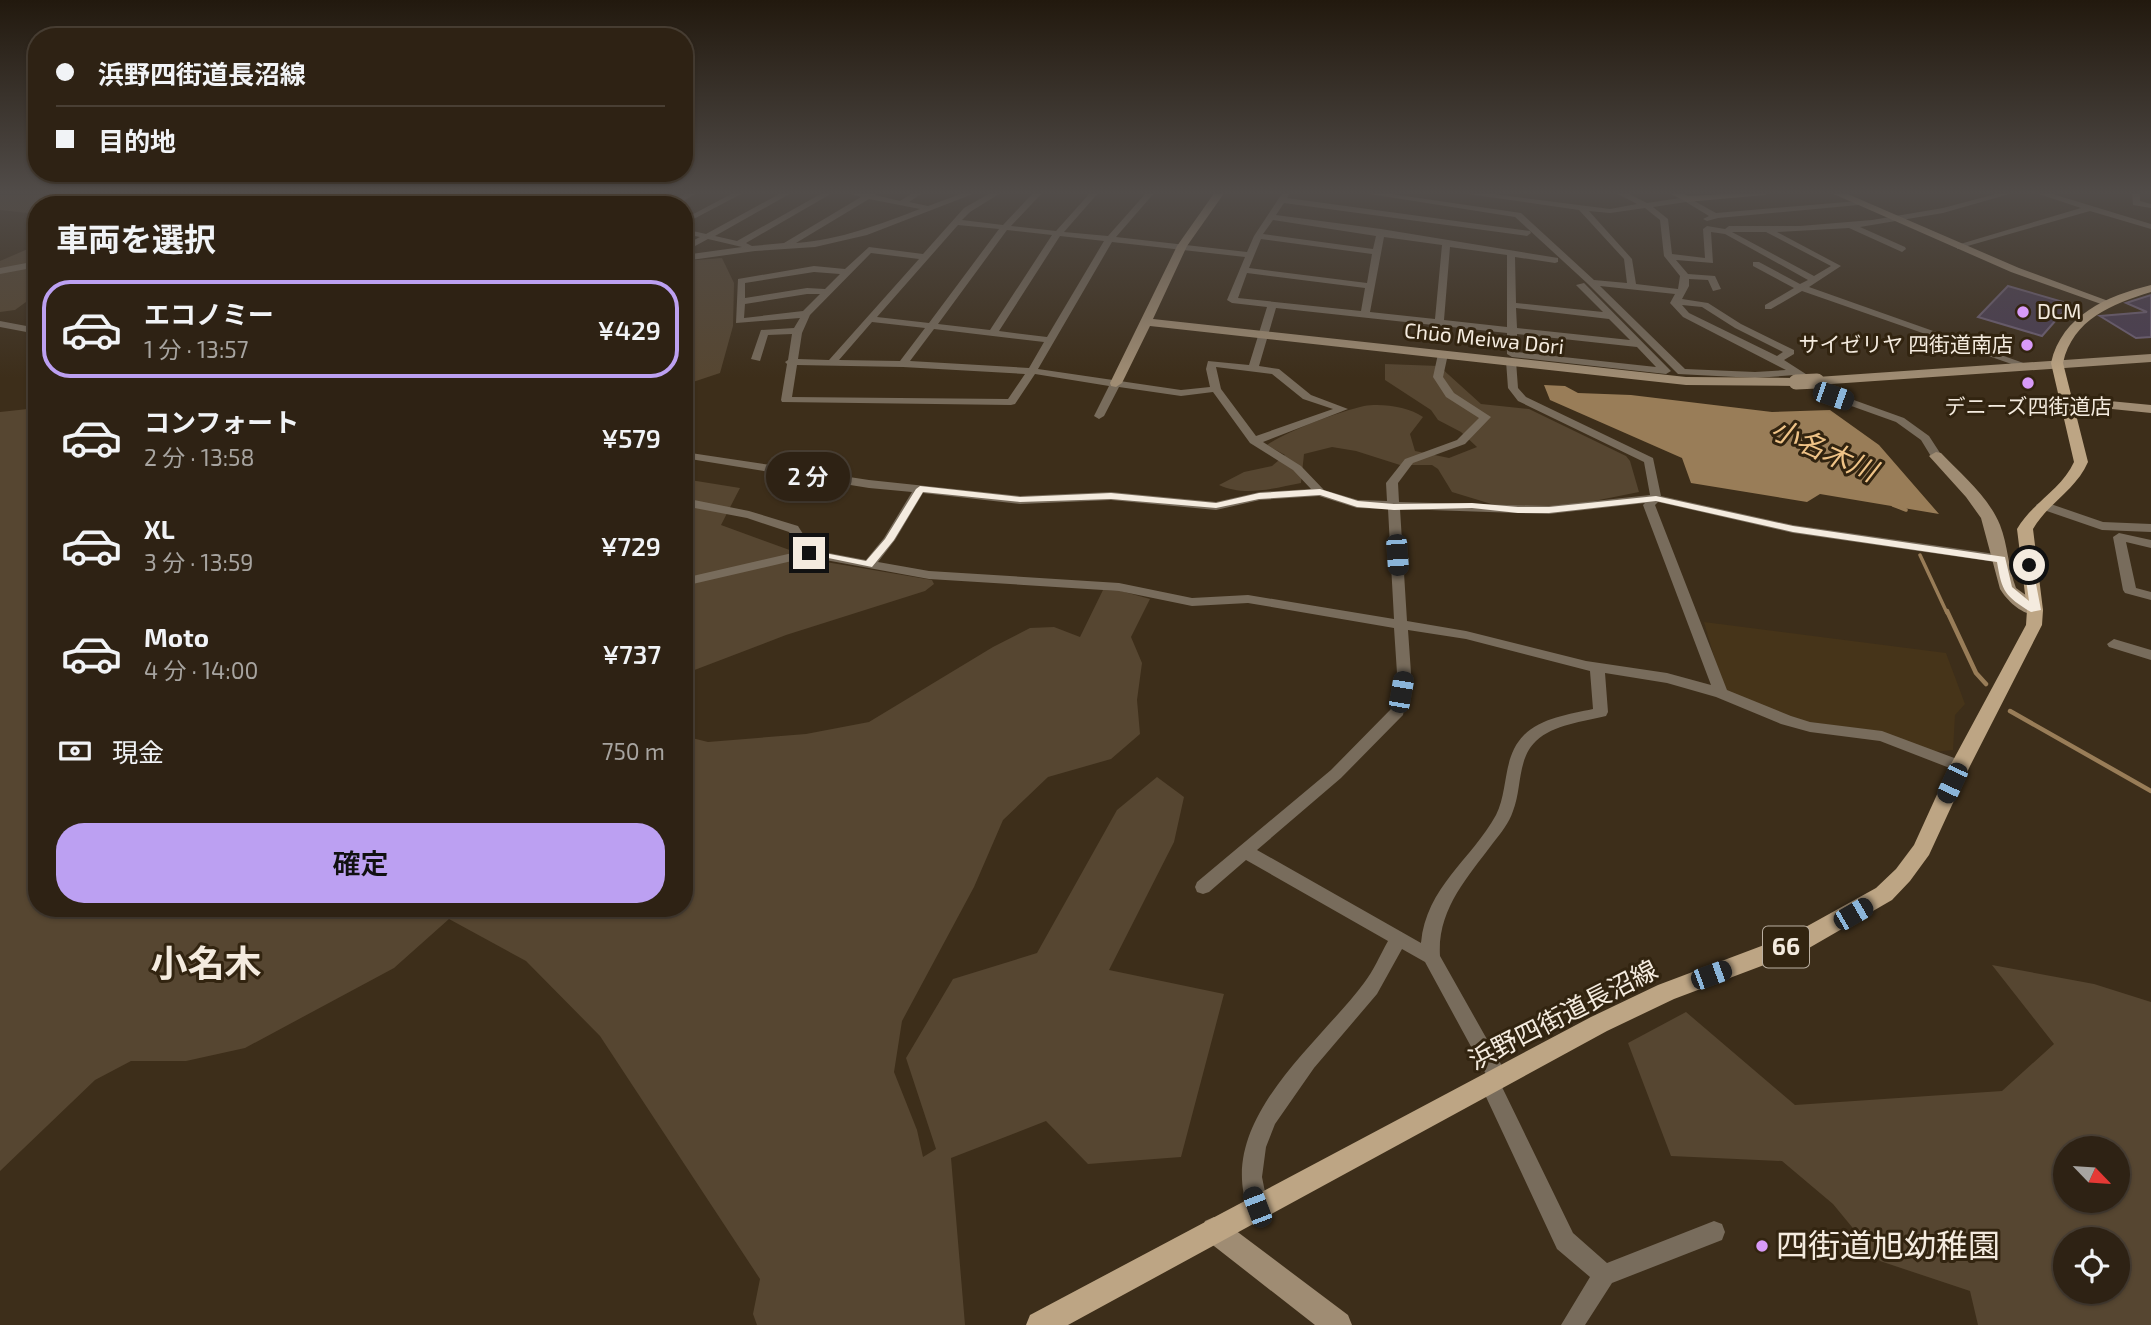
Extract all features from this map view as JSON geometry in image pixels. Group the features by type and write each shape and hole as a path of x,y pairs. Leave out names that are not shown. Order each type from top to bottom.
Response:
{"main road":[{"path":"2057,363 2063,343 2081,321 2105,302 2151,288"},
{"name":"浜野四街道長沼線","path":"1041,1325 1599,1024 1666,992 1801,941 1884,894 1913,863 1960,765 2034,625 2035,610 2025,529 2030,518 2042,505 2075,475 2081,462 2057,363"}],"street":[{"path":"693,257 714,254"},
{"path":"865,254 806,314 797,331 786,400 1011,402 1101,254"},
{"path":"900,254 925,257"},
{"path":"831,363 928,254"},
{"path":"903,363 985,254"},
{"path":"993,333 1044,254"},
{"path":"1098,416 1147,322 1178,254"},
{"path":"1242,254 1251,255 1232,300 1639,344"},
{"path":"1365,314 1377,254"},
{"path":"1439,322 1445,254"},
{"path":"1511,254 1512,354 1666,371 1549,254"},
{"path":"1516,254 1555,260"},
{"path":"1560,254 1682,372 1797,377"},
{"path":"1623,254 1628,259 1632,286"},
{"path":"1668,256 1710,261 1709,254"},
{"path":"1767,254 1813,279"},
{"path":"1768,307 1837,266 1814,254"},
{"path":"1978,254 2105,302"},
{"path":"1668,256 1685,276 1712,278 1716,289"},
{"path":"1756,264 1800,287 2027,366"},
{"path":"0,271 28,266"},
{"path":"806,314 739,321 741,281 814,269 848,272"},
{"path":"1245,270 1369,286"},
{"path":"1685,276 1678,296 1678,309 1686,315 1777,359 1797,377 1833,396 1900,420 1925,438 1936,456 1979,503 1989,518 1999,542 2007,588 2013,596 2035,610"},
{"path":"1591,282 1632,286 1705,305 1738,327 1790,352 1777,359"},
{"path":"740,302 807,291 828,292"},
{"path":"1253,368 1272,304"},
{"path":"1511,305 1611,316"},
{"path":"870,319 1050,340"},
{"name":"Chūō Meiwa Dōri","path":"1147,322 1686,381 1797,377 1817,381 2151,358"},
{"path":"0,324 28,329"},
{"path":"756,359 764,332 797,331"},
{"path":"1203,887 1246,852 1287,812 1336,774 1398,711 1404,673 1403,627 1392,483 1409,461 1461,442 1486,417 1450,395 1438,377 1443,354"},
{"path":"1511,361 1513,388 1522,398 1649,460 1656,498"},
{"path":"790,362 903,363 1032,371 1181,393 1216,388"},
{"path":"1254,441 1343,409 1307,397 1275,371 1212,363 1216,388 1254,441 1297,468 1320,492"},
{"path":"2068,401 2151,409"},
{"path":"693,456 869,484 1020,499 1111,496 1216,506 1259,496 1320,492 1357,504 1394,507 1472,506 1549,510 1656,498 1793,529 2002,559"},
{"path":"868,565 889,540 920,489"},
{"path":"1656,498 1649,505 1721,694"},
{"path":"693,504 749,515 794,529 809,553"},
{"path":"2042,505 2102,526 2151,528"},
{"path":"2151,544 2119,537 2130,590 2151,596"},
{"path":"693,580 809,553 929,575 1119,587 1192,602 1248,599 1403,627 1466,635 1597,668 1667,678 1721,694 1786,720 1810,727 1882,736 1960,765"},
{"path":"2114,645 2151,655"},
{"path":"1597,668 1601,712 1557,723 1530,738 1516,763 1505,813 1444,899 1428,945 1430,957 1494,1082 1565,1241 1604,1275"},
{"path":"1246,852 1397,941 1430,957"},
{"path":"1257,1207 1250,1190 1252,1163 1258,1137 1273,1107 1372,986 1397,941"},
{"path":"1214,1230 1338,1325"},
{"path":"1572,1325 1604,1275 1714,1232"}],"shaded area":[{"path":"17,254 28,254 28,301 15,310 0,312 0,261"},
{"path":"722,258 734,283 733,326 720,373 693,382 693,260"},
{"path":"1385,364 1439,366 1481,404 1529,409 1626,456 1639,492 1569,506 1498,506 1452,492 1438,469 1432,465 1400,465 1356,451 1332,447 1304,454 1301,483 1249,491 1219,485 1244,472 1272,466 1285,455 1267,445 1276,439 1314,422 1364,406 1395,407 1423,417 1410,434 1415,451 1449,458 1477,447 1461,432 1438,420 1431,410 1385,380"},
{"path":"28,409 28,917 693,917 693,738 708,742 806,734 869,722 993,647 1030,628 1054,627 1080,637 1103,590 1121,591 1150,599 1131,637 1142,663 1137,700 1140,734 1111,759 1048,777 1003,820 974,887 902,1021 894,1072 917,1130 923,1157 936,1149 906,1058 953,979 1037,953 1117,810 1157,777 1184,797 1174,842 1109,970 1224,994 1181,1157 1088,1164 1046,1121 951,1158 965,1325 757,1325 753,1314 760,1279 600,1036 526,961 449,919 394,968 245,1048 186,1061 131,1061 95,1080 0,1171 0,412"},
{"path":"693,480 740,488 721,525 820,561 932,580 934,584 925,591 786,635 693,671"},
{"path":"1704,622 1946,653 1965,704 1955,715 1953,750 1934,752 1890,735 1804,721 1724,691"},
{"path":"1992,965 2094,984 2151,1002 2151,1325 1978,1325 1970,1291 1880,1261 1833,1204 1782,1161 1671,1156 1628,1043 1686,1012 1795,1105 2002,1091 2054,1044"}],"water":[{"path":"1544,385 1565,386 1578,393 1631,395 1772,412 1830,410 1879,445 1939,514 1820,494 1807,502 1691,483 1682,458 1550,400"}],"building":[{"name":"DCM","path":"2008,286 2070,304 2042,336 1978,317"},
{"path":"2151,295 2151,337 2136,338 2100,316 2147,312 2126,303"}],"waterway":[{"name":"小名木川","path":"1893,505 1906,510"},
{"name":"小名木川","path":"1920,555 1947,613"},
{"name":"小名木川","path":"1947,611 1976,673 1986,684"},
{"name":"小名木川","path":"2010,711 2151,791"}],"place":[{"name":"DCM","path":"2023,312"},
{"name":"サイゼリヤ 四街道南店","path":"2027,345"},
{"name":"デニーズ四街道店","path":"2028,383"},
{"name":"四街道旭幼稚園","path":"1762,1246"}],"district":[{"name":"小名木","path":"206,964"}],"route":[{"path":"809,553 868,565 905,517 920,489 1020,499 1111,496 1216,506 1259,496 1320,492 1357,504 1394,507 1472,506 1518,510 1549,510 1656,498 1793,529 1881,544 2002,559 2003,579 2007,588 2013,596 2035,610 2029,565"}]}
